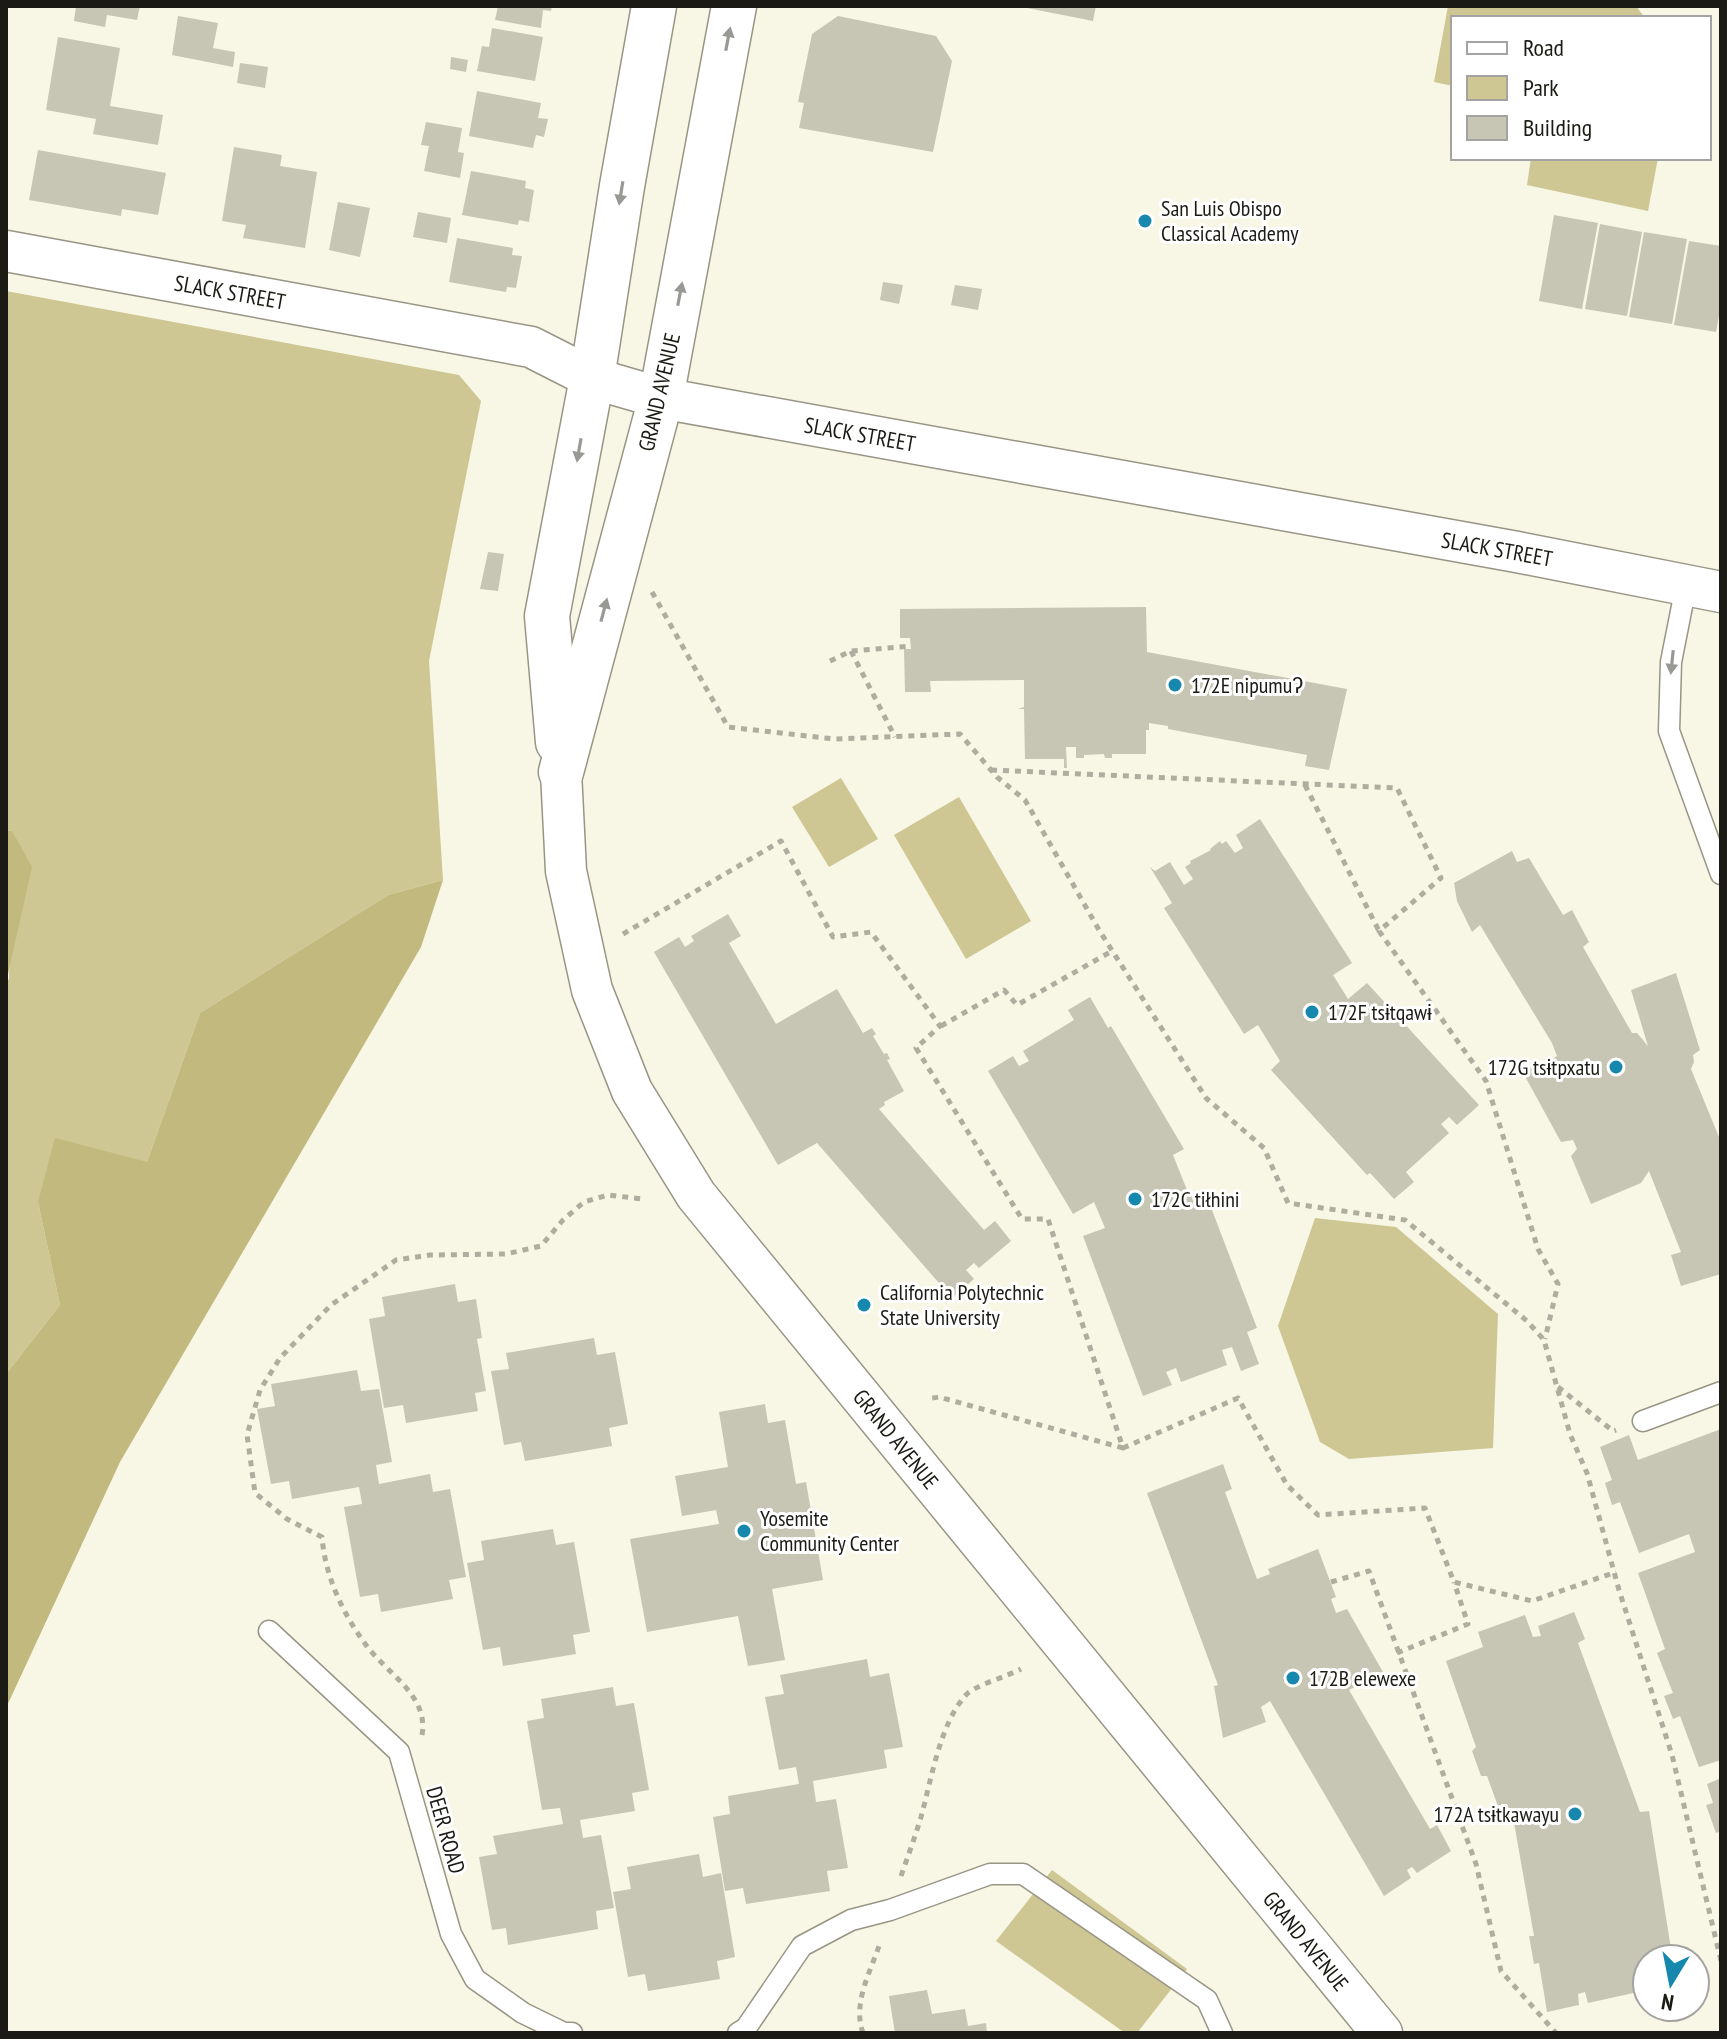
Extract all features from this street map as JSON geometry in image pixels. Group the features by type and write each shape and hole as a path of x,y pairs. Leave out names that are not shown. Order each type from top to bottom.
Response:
{"street":[{"name":"GRAND AVENUE","path":"654,6 592,378 547,616 566,871 592,990 632,1091 696,1195 1382,2033"},
{"name":"GRAND AVENUE","path":"561,772 661,398 734,6"},
{"name":"SLACK STREET","path":"6,251 531,347 592,378 661,398 1517,552 1703,589"}],"lane":[{"path":"1703,589 1671,662 1669,731 1721,874"},
{"path":"1643,1421 1721,1392"},
{"name":"DEER ROAD","path":"269,1631 399,1752 451,1934 475,1979 523,2013 564,2033 572,2033"},
{"path":"738,2033 746,2028 802,1946 851,1920 890,1910 990,1874 1023,1874 1207,2000 1222,2033"}],"path":[{"path":"649,588 728,727 834,739 960,734 991,770 1025,800 1112,951 1206,1098 1264,1148 1288,1203 1405,1220 1527,1321 1544,1340 1672,1755 1721,1961"},
{"path":"830,661 851,651 911,646"},
{"path":"851,651 895,737"},
{"path":"991,770 1397,788 1441,878 1379,931"},
{"path":"1305,784 1379,931 1486,1081 1538,1249 1558,1284 1544,1340"},
{"path":"623,934 781,841 833,937 871,932 940,1026"},
{"path":"1112,951 1017,1005 1004,990 940,1026 916,1048 1022,1219 1048,1219 1123,1448"},
{"path":"405,1777 424,1732 420,1704 366,1645 332,1585 322,1537 287,1519 255,1493 247,1435 260,1390 280,1358 331,1305 396,1260 430,1255 506,1254 541,1246 563,1220 584,1202 608,1195 643,1199"},
{"path":"1557,1386 1613,1431 1643,1421"},
{"path":"927,1399 939,1397 1123,1448 1238,1398 1287,1485 1318,1515 1425,1508 1468,1624 1397,1653"},
{"path":"1331,1582 1369,1571 1476,1864 1501,1971 1556,2033"},
{"path":"1454,1582 1532,1601 1616,1572"},
{"path":"863,2033 858,2017 862,1994 947,1728 956,1709 974,1688 1001,1680 1021,1669"}],"green space":[{"path":"1448,6 1636,6 1644,16 1451,16 1451,86 1434,82"},
{"path":"1531,160 1658,160 1648,211 1527,185"},
{"path":"6,291 459,375 481,401 429,661 443,880 388,895 200,1013 147,1162 38,1202 60,1305 6,1374 6,983 9,979 12,831 6,830"},
{"path":"841,778 878,839 829,867 792,807"},
{"path":"959,797 1031,921 966,959 894,835"},
{"path":"1315,1218 1396,1227 1498,1314 1493,1448 1349,1459 1320,1442 1278,1326"},
{"path":"1052,1870 1187,1969 1137,2033 1125,2033 996,1941"}],"shaded area":[{"path":"6,830 12,831 32,867 6,983"},
{"path":"443,880 421,947 120,1462 6,1708 6,1374 60,1305 38,1202 55,1138 147,1162 200,1013 388,895"}],"building":[{"path":"76,6 140,6 137,20 107,15 105,27 74,21"},
{"path":"498,6 552,6 551,11 543,10 541,28 495,20"},
{"path":"1017,6 1096,6 1093,21"},
{"path":"178,16 218,23 213,48 235,52 233,67 172,55"},
{"path":"838,16 936,36 952,61 933,152 799,128 804,103 798,102 812,34"},
{"path":"492,28 543,37 535,81 477,71 482,46 489,47"},
{"path":"58,37 120,48 110,106 163,115 158,145 93,134 96,119 46,110"},
{"path":"451,57 468,60 466,72 450,69"},
{"path":"240,63 268,67 265,88 237,83"},
{"path":"477,91 541,103 538,118 548,119 544,137 536,135 533,148 469,136"},
{"path":"426,122 462,128 458,152 464,153 460,178 424,171 429,146 421,145"},
{"path":"234,147 282,155 280,166 317,172 305,248 243,238 246,225 222,221"},
{"path":"38,150 166,173 158,215 122,209 121,216 29,200"},
{"path":"471,171 526,181 525,188 534,190 529,222 519,220 518,225 462,215"},
{"path":"338,202 370,208 360,257 329,250"},
{"path":"418,212 451,218 447,243 413,237"},
{"path":"1554,215 1598,223 1582,309 1539,301"},
{"path":"1600,224 1642,232 1627,316 1585,309"},
{"path":"1644,232 1687,239 1672,324 1629,317"},
{"path":"457,238 513,248 512,255 522,256 516,288 507,287 506,292 449,282"},
{"path":"1689,241 1721,246 1721,305 1716,332 1674,325"},
{"path":"883,282 903,285 899,304 880,300"},
{"path":"955,285 982,289 978,310 951,305"},
{"path":"488,552 504,554 498,591 480,589"},
{"name":"172E nipumuʔ","path":"1146,607 1147,652 1347,689 1329,770 1305,766 1307,755 1149,723 1146,754 1112,754 1112,758 1105,758 1104,754 1084,755 1084,758 1076,758 1076,747 1066,747 1067,768 1064,768 1064,759 1025,759 1024,709 1018,709 1024,707 1024,680 930,681 931,692 905,692 904,649 911,649 910,638 900,638 900,609"},
{"name":"172F tsɨtqawɨ","path":"1260,819 1352,963 1333,975 1348,999 1367,983 1479,1105 1457,1125 1449,1117 1441,1124 1449,1133 1406,1172 1414,1182 1394,1199 1370,1173 1367,1175 1271,1070 1280,1061 1258,1025 1244,1034 1164,908 1172,903 1150,867 1155,871 1170,862 1184,885 1193,879 1185,867 1190,861 1211,850 1220,841 1222,844 1226,841 1235,853 1243,848 1236,835"},
{"name":"172G tsɨtpxatu","path":"1512,851 1517,862 1529,858 1563,915 1572,910 1589,942 1583,947 1632,1033 1637,1033 1648,1046 1631,990 1676,973 1700,1050 1693,1055 1691,1069 1721,1142 1721,1274 1681,1286 1671,1255 1681,1252 1649,1171 1641,1183 1591,1204 1571,1156 1577,1149 1573,1140 1561,1142 1521,1069 1527,1066 1538,1068 1557,1056 1480,925 1472,932 1457,901 1454,883"},
{"path":"728,914 741,936 729,943 776,1024 837,989 863,1033 872,1028 876,1034 873,1036 884,1054 887,1053 890,1059 887,1060 904,1091 884,1102 885,1105 879,1109 984,1230 995,1221 1011,1241 979,1268 974,1263 966,1270 974,1279 952,1298 817,1143 778,1165 654,952 679,937 685,947 694,941 691,936"},
{"name":"172C tiłhini","path":"1090,997 1108,1028 1111,1026 1184,1149 1173,1155 1189,1195 1204,1189 1257,1328 1247,1332 1259,1364 1241,1371 1232,1347 1222,1350 1227,1365 1181,1382 1176,1368 1166,1372 1172,1385 1143,1396 1083,1236 1105,1228 1094,1202 1073,1214 988,1071 1013,1056 1019,1066 1029,1061 1023,1051 1074,1020 1068,1010"},
{"path":"455,1284 458,1302 476,1299 482,1338 477,1339 486,1391 475,1393 478,1411 406,1423 403,1405 384,1408 369,1319 385,1316 382,1297"},
{"path":"594,1338 597,1355 615,1352 628,1424 609,1428 612,1446 525,1461 521,1442 504,1445 491,1371 509,1369 506,1353"},
{"path":"357,1370 361,1391 379,1389 392,1462 376,1465 379,1484 430,1474 433,1492 450,1489 466,1577 449,1580 453,1599 381,1612 378,1594 360,1597 344,1507 362,1504 359,1487 292,1499 289,1481 271,1484 257,1409 275,1406 271,1384"},
{"name":"Yosemite Community Center","path":"765,1404 768,1423 785,1420 796,1484 806,1482 823,1580 772,1589 785,1660 748,1666 738,1616 647,1632 630,1539 719,1524 716,1510 682,1516 675,1476 728,1467 719,1412"},
{"path":"1721,1429 1721,1760 1699,1767 1680,1716 1673,1719 1664,1696 1673,1693 1657,1653 1665,1649 1638,1573 1695,1552 1689,1534 1639,1553 1620,1502 1612,1505 1605,1483 1612,1480 1600,1447 1629,1435 1638,1460"},
{"name":"172B elewexe","path":"1223,1464 1232,1489 1225,1492 1257,1579 1270,1574 1268,1569 1318,1549 1336,1597 1331,1599 1336,1613 1347,1609 1383,1672 1349,1690 1430,1829 1437,1825 1451,1851 1417,1873 1412,1867 1407,1870 1411,1878 1384,1896 1270,1701 1261,1707 1266,1722 1223,1738 1214,1686 1218,1685 1147,1493"},
{"path":"553,1529 556,1545 574,1542 590,1632 573,1635 576,1654 503,1666 500,1647 483,1650 467,1563 484,1560 481,1541"},
{"name":"172A tsɨtkawayu","path":"1574,1612 1585,1639 1578,1643 1640,1812 1649,1811 1670,1943 1631,1943 1631,1994 1588,2003 1585,1992 1578,1994 1579,2005 1547,2012 1539,1963 1534,1964 1529,1936 1534,1936 1513,1817 1503,1820 1487,1776 1481,1776 1472,1751 1476,1747 1446,1661 1483,1647 1478,1632 1525,1615 1533,1637 1541,1636 1538,1626"},
{"path":"867,1659 870,1677 889,1673 903,1747 884,1750 887,1768 813,1781 816,1802 836,1799 848,1868 827,1871 830,1891 746,1904 743,1888 725,1891 713,1817 730,1814 728,1796 799,1784 796,1767 779,1770 765,1697 784,1694 780,1675"},
{"path":"613,1687 616,1706 634,1703 649,1790 632,1793 635,1811 580,1820 583,1838 601,1835 614,1908 596,1911 598,1929 508,1945 506,1928 492,1930 479,1857 497,1854 493,1836 563,1824 560,1808 542,1810 527,1721 544,1718 541,1699"},
{"path":"1721,1778 1721,1831 1716,1833 1706,1805 1713,1803 1707,1784"},
{"path":"699,1854 703,1877 721,1873 735,1957 717,1961 720,1979 648,1991 645,1974 628,1977 613,1892 631,1889 627,1867"},
{"path":"927,1990 932,2014 965,2009 968,2026 986,2023 987,2033 895,2033 889,1996"}],"place":[{"name":"San Luis Obispo Classical Academy","path":"1145,221"},
{"name":"172E nipumuʔ","path":"1175,685"},
{"name":"172F tsɨtqawɨ","path":"1312,1012"},
{"name":"172G tsɨtpxatu","path":"1616,1067"},
{"name":"172C tiłhini","path":"1135,1199"},
{"name":"California Polytechnic State University","path":"864,1305"},
{"name":"Yosemite Community Center","path":"744,1531"},
{"name":"172B elewexe","path":"1293,1678"},
{"name":"172A tsɨtkawayu","path":"1575,1814"}]}
